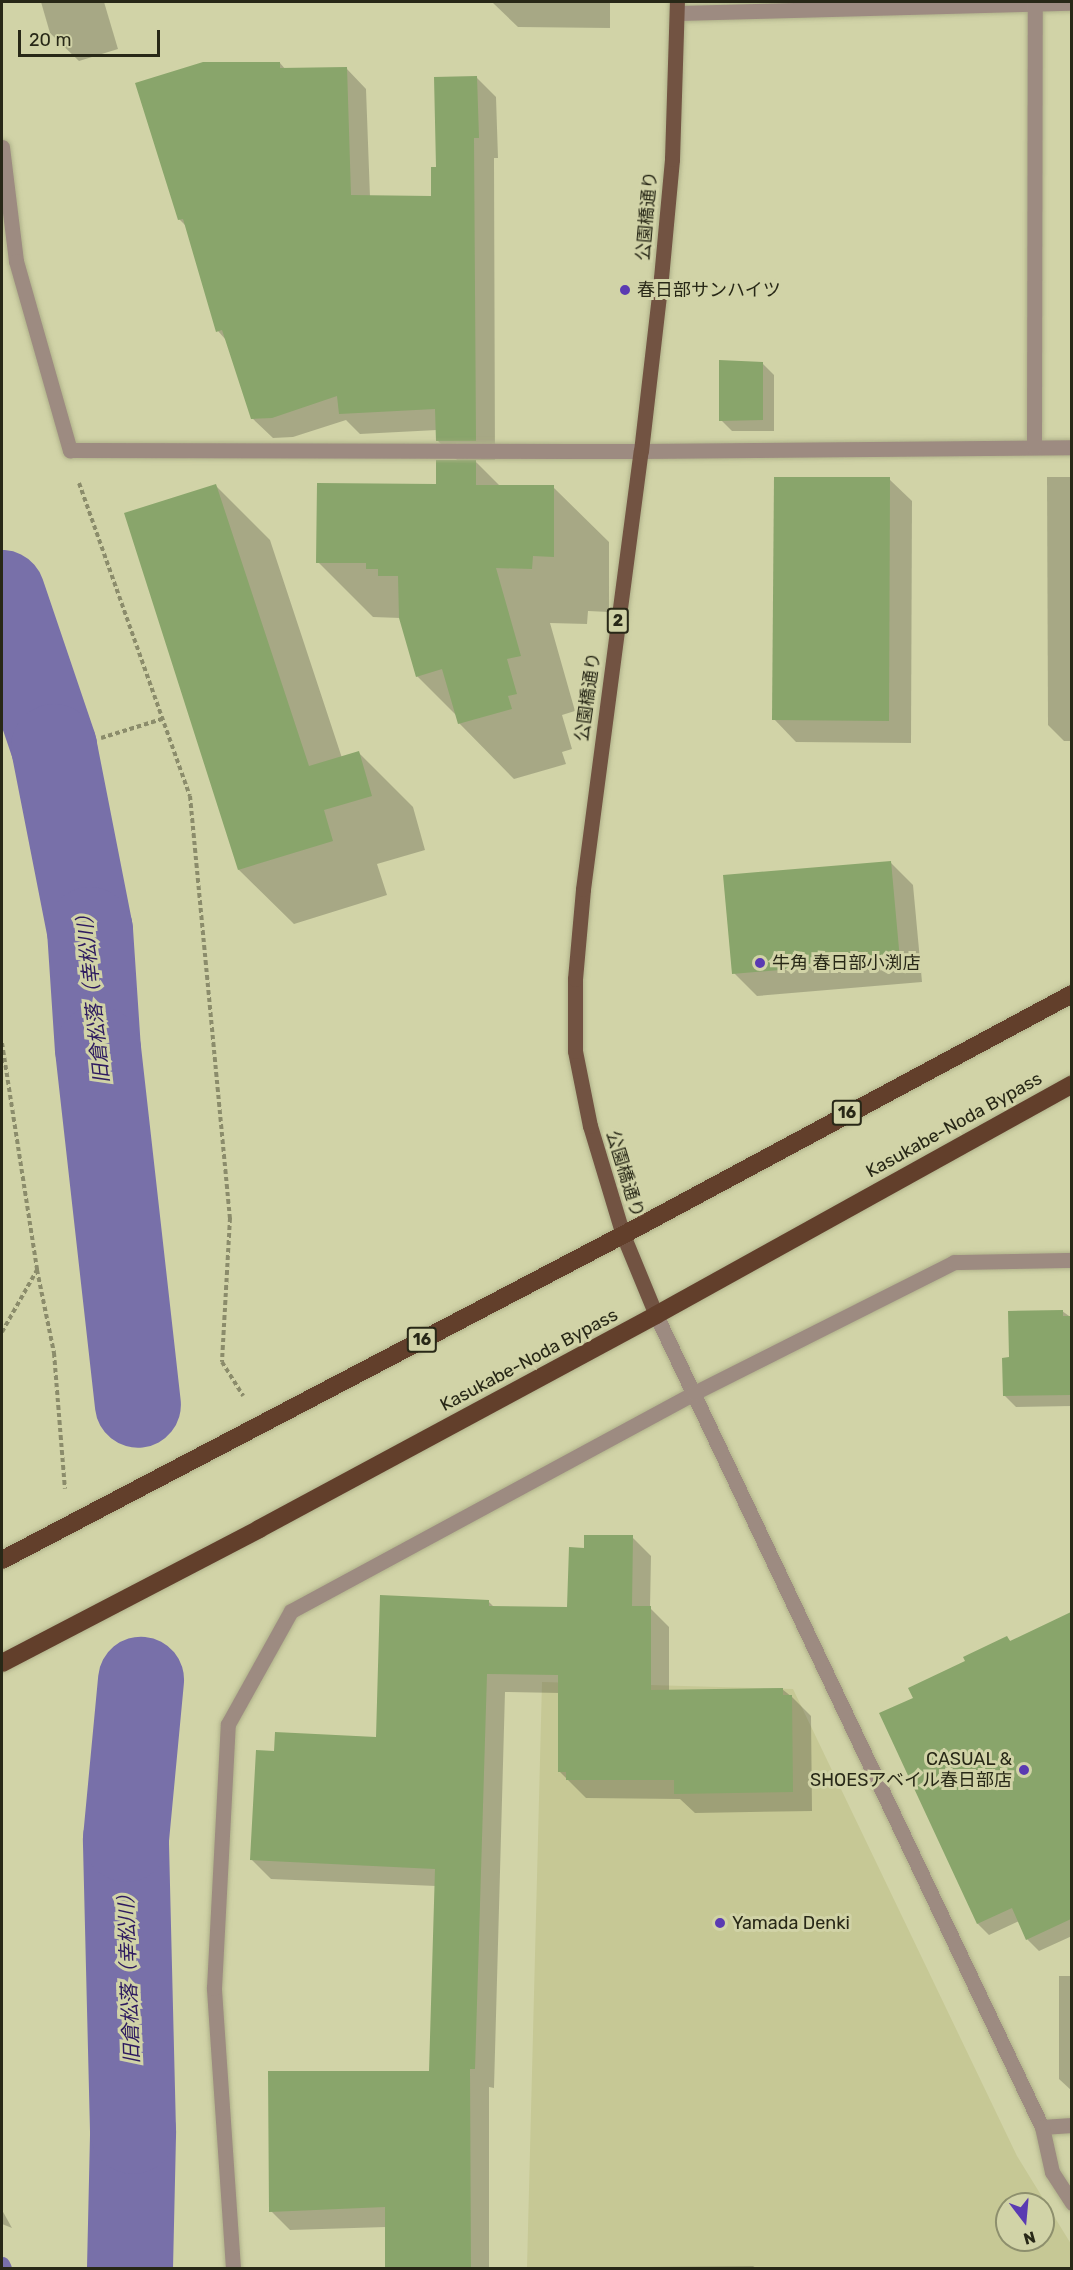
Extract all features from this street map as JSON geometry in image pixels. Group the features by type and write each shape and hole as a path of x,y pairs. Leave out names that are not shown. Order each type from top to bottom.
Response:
{"highway":[{"name":"16","path":"2,1560 623,1235 1071,994"},
{"name":"Kasukabe-Noda Bypass","path":"2,1663 259,1529 656,1315 1071,1084"}],"main road":[{"name":"公園橋通り","path":"656,1315 623,1235 590,1126 575,1051 575,978 583,889 641,451 672,159 677,8"}],"street":[{"path":"677,8 1071,3"},
{"path":"1034,447 1035,4"},
{"path":"2,147 16,261 70,450 641,451 1071,447"},
{"path":"233,2268 214,1988 228,1724 291,1611 694,1393 954,1262 1071,1260"},
{"path":"656,1315 1042,2127 1052,2172 1071,2203"},
{"path":"1042,2127 1071,2125"}],"path":[{"path":"70,450 82,497 190,796 229,1206 222,1362 260,1425"},
{"path":"101,738 162,719"},
{"path":"2,1043 37,1270 54,1353 68,1526"},
{"path":"2,1332 37,1270"}],"shaded area":[{"name":"Yamada Denki","path":"542,1682 793,1689 1017,2156 1039,2192 995,2192 995,2252 1055,2252 1055,2218 1071,2244 1071,2268 527,2268"}],"building":[{"path":"203,62 280,62 280,68 347,67 351,195 431,196 431,167 436,167 434,77 477,76 479,138 474,138 476,441 436,441 435,409 339,414 337,396 272,418 251,419 222,330 216,332 183,219 178,220 135,83"},
{"path":"719,360 763,362 763,420 719,421"},
{"path":"436,460 476,460 476,485 554,485 554,557 533,556 532,569 496,568 521,656 507,659 517,694 508,696 512,709 458,724 442,669 416,677 399,618 398,576 378,576 378,569 366,569 366,563 316,563 317,483 436,484"},
{"path":"774,477 890,477 889,721 772,720"},
{"path":"216,484 309,766 359,751 372,796 324,810 333,841 238,870 124,513"},
{"path":"891,861 900,960 732,974 723,875"},
{"path":"1063,1310 1063,1316 1071,1316 1071,1395 1003,1396 1002,1358 1009,1357 1008,1311"},
{"path":"584,1535 633,1535 632,1606 651,1606 651,1690 783,1688 783,1695 792,1695 793,1792 674,1794 674,1780 566,1780 566,1772 558,1772 558,1675 487,1674 475,2069 470,2069 471,2268 385,2268 385,2207 269,2212 268,2071 429,2071 435,1869 250,1860 256,1750 274,1751 275,1732 376,1737 380,1595 489,1600 489,1606 567,1607 569,1547 584,1548"},
{"path":"1071,1612 1071,1919 1026,1940 1012,1908 977,1924 879,1713 913,1698 908,1688 965,1661 963,1657 1007,1636 1010,1641"}],"waterway":[{"name":"旧倉松落（幸松川）","path":"2,593 54,747 90,930 98,1049 138,1405"},
{"name":"旧倉松落（幸松川）","path":"130,2268 133,2131 126,1839 141,1680"},
{"path":"2,2264 4,2268"}],"place":[{"name":"春日部サンハイツ","path":"625,290"},
{"name":"牛角 春日部小渕店","path":"760,963"},
{"name":"CASUAL & SHOESアベイル春日部店","path":"1024,1770"},
{"name":"Yamada Denki","path":"720,1923"}]}
